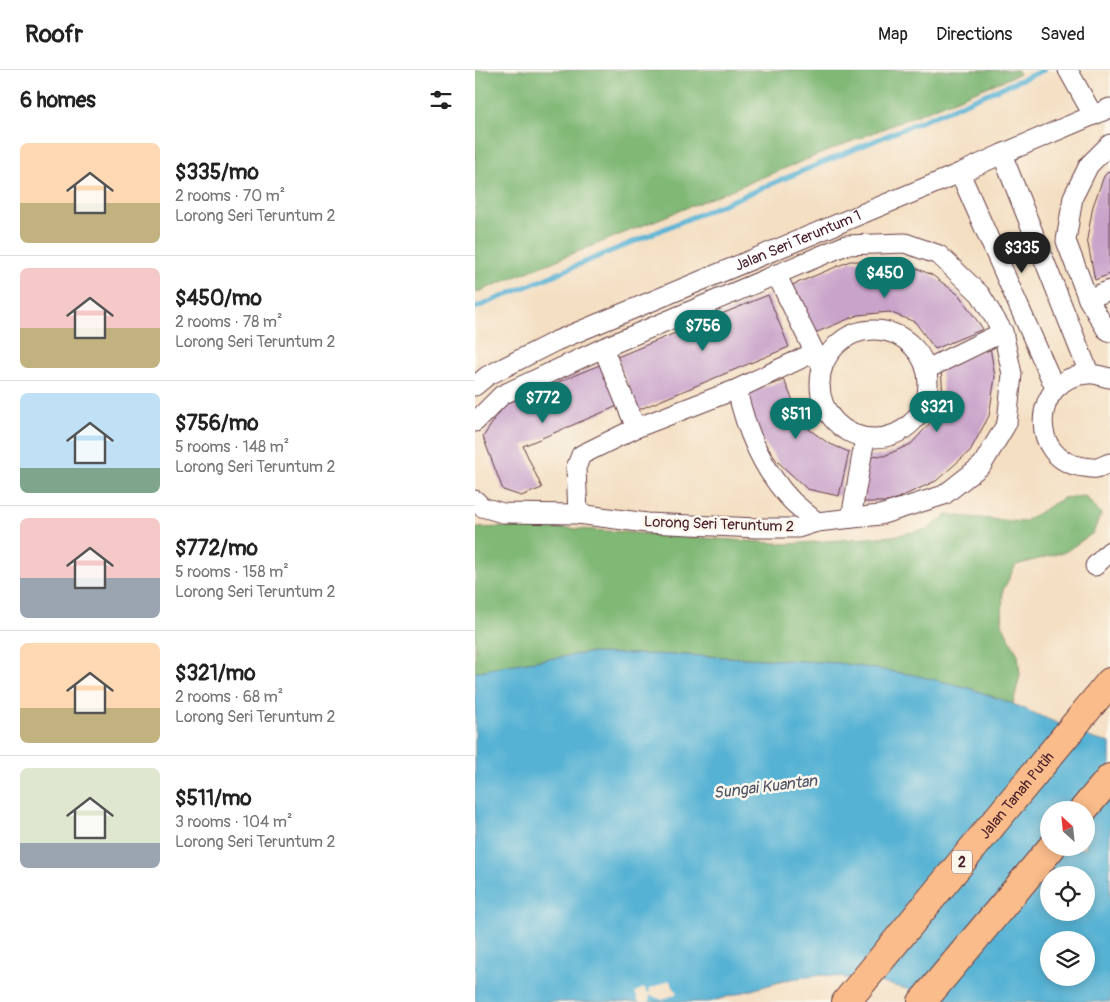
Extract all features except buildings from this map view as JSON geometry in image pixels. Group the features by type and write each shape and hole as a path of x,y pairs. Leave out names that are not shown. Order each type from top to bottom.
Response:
{"highway":[{"name":"Jalan Tanah Putih","path":"846,1002 1110,682"},
{"path":"1091,801 1110,778"},
{"path":"922,1002 1044,856"}],"street":[{"path":"1068,70 1101,112"},
{"name":"Jalan Seri Teruntum 1","path":"481,381 556,341 960,173 1101,112"},
{"path":"1110,144 1089,165 1073,197 1066,241 1088,299 1106,329 1110,332"},
{"path":"1002,154 1089,373"},
{"path":"960,173 1055,388"},
{"path":"1041,250 1066,241"},
{"name":"Lorong Seri Teruntum 2","path":"475,422 502,395 603,348 846,245 905,243 939,255 980,294 1003,332 1012,374 1007,423 981,465 943,495 880,515 817,522 799,528 757,528 647,523 579,514 503,513 482,507 475,500"},
{"path":"579,514 576,468 581,455 636,428 819,359 843,339 859,331 876,329 893,332 908,341 920,354 927,369 929,388 925,405 915,420 900,432 883,438 865,438 850,433 837,424 827,412 821,397 819,359 776,274"},
{"path":"980,294 1007,282"},
{"path":"1088,299 1110,290"},
{"path":"927,369 1003,332"},
{"path":"603,348 636,428"},
{"path":"1110,378 1089,373 1070,377 1055,388 1043,408 1043,432 1053,452 1072,466 1096,468 1110,463"},
{"path":"737,389 742,413 768,469 793,503 817,522"},
{"path":"851,518 865,438"},
{"path":"1095,566 1110,551"}],"green space":[{"path":"475,70 1018,70 1019,74 475,293"},
{"path":"1085,496 1101,514 1093,533 1065,552 1016,565 1003,590 1002,624 1018,655 1020,675 1013,704 966,687 914,675 839,663 686,655 588,653 475,672 475,528 537,526 788,544 893,536 928,529 947,515 1023,522 1063,498"}],"water":[{"name":"Sungai Kuantan","path":"588,653 686,655 839,663 914,675 966,687 1013,704 1094,739 1110,743 1110,1002 959,1002 878,982 823,975 790,979 709,1002 475,1002 475,672"}],"pier":[{"path":"669,980 677,993 663,1000 652,996 649,997 650,1002 639,1002 635,992 644,988 648,993 650,992 649,989"}],"waterway":[{"path":"475,308 1044,70"}]}
